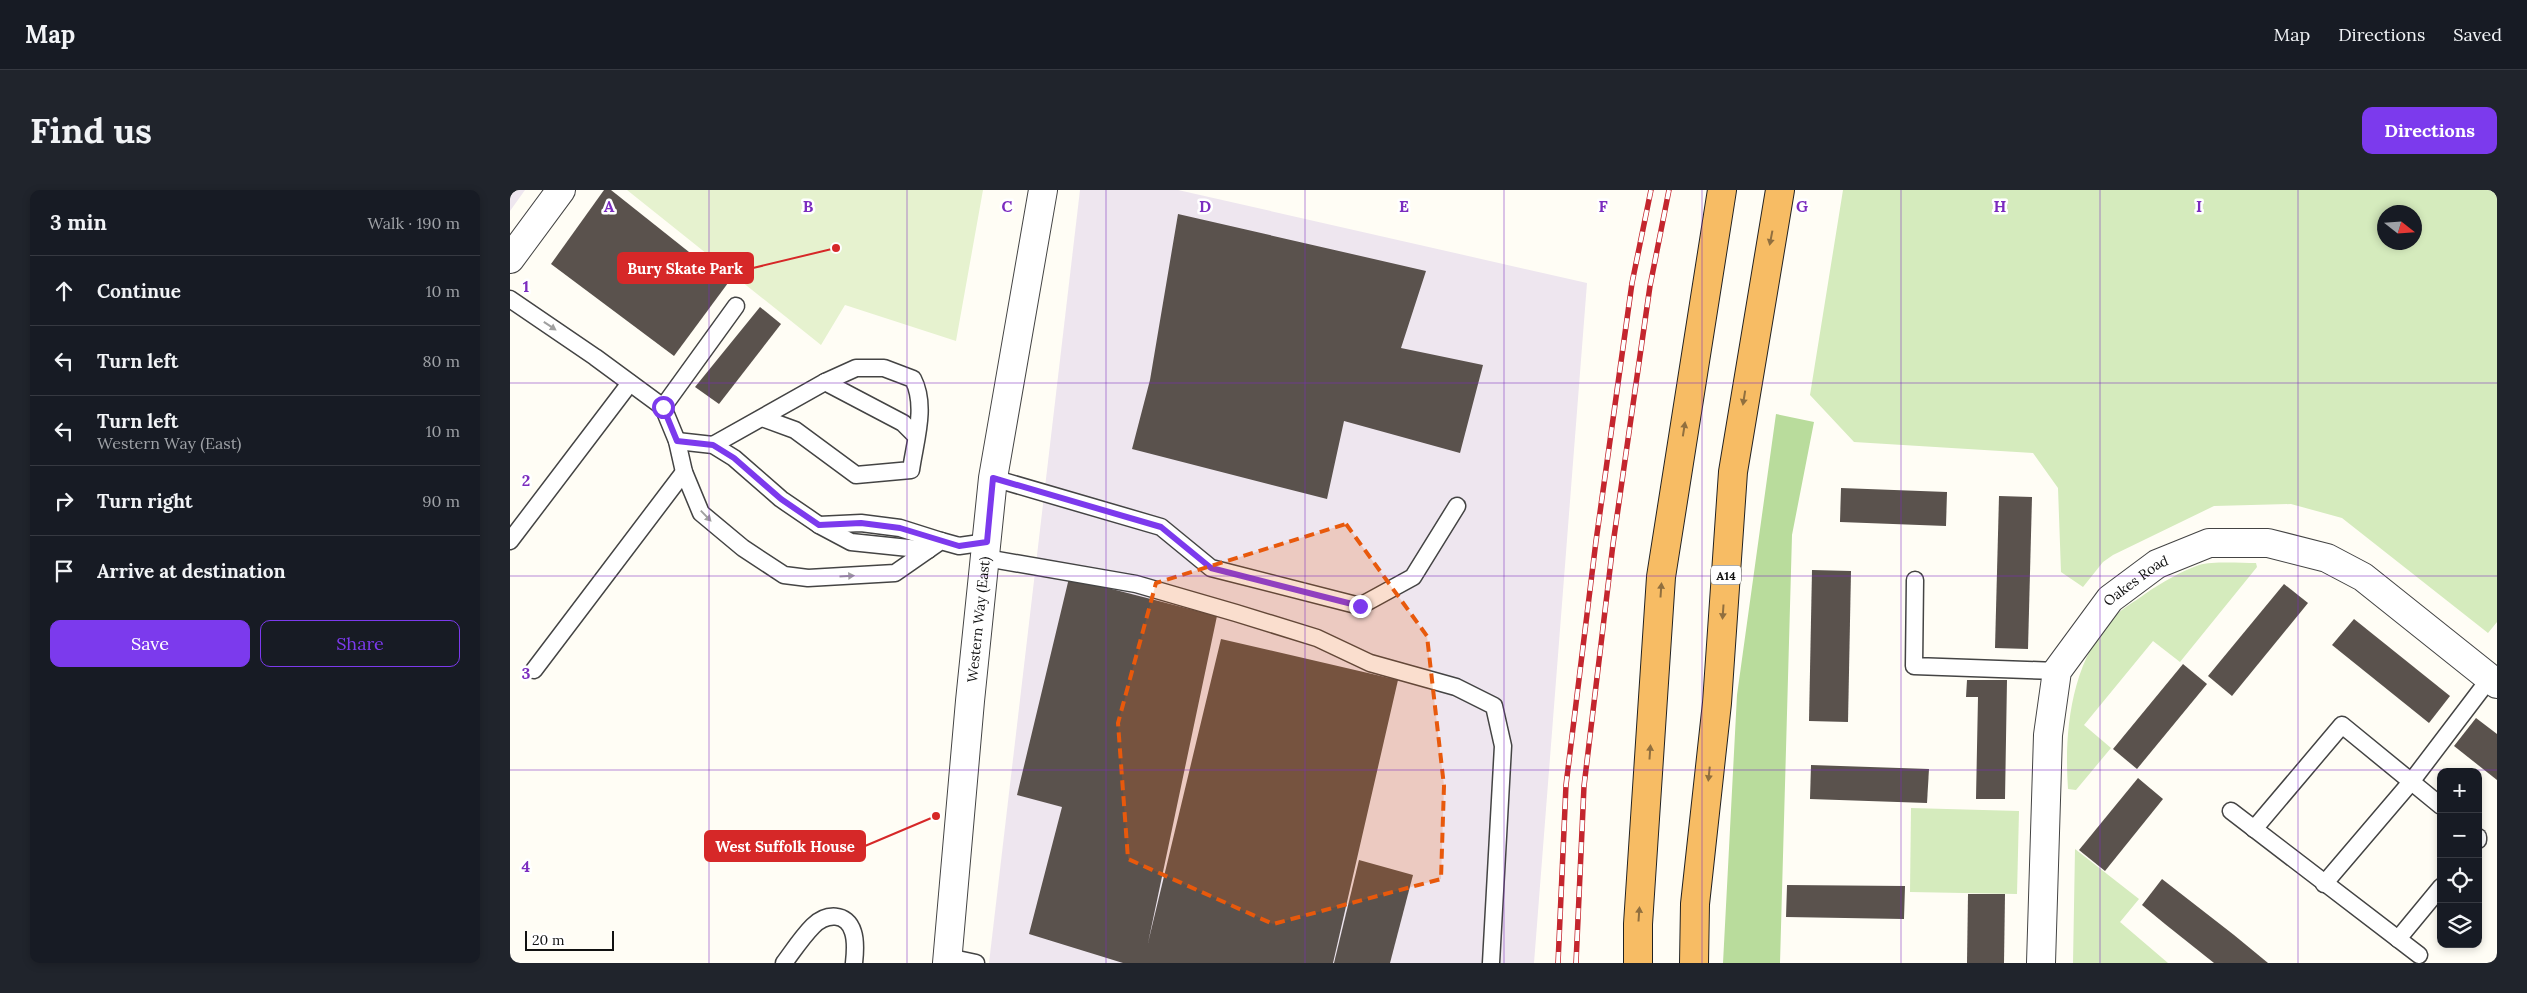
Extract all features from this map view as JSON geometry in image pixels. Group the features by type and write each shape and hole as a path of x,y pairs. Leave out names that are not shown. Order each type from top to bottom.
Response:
{"highway":[{"path":"1638,963 1638,924 1662,577 1722,190"},
{"name":"A14","path":"1694,963 1695,904 1717,703 1733,472 1780,190"}],"street":[{"path":"510,259 561,190"},
{"name":"Western Way (East)","path":"947,960 970,701 993,478 1043,190"},
{"name":"Oakes Road","path":"2042,963 2048,735 2057,671 2110,599 2157,564 2209,544 2268,543 2327,558 2363,577 2493,681"}],"lane":[{"path":"510,299 663,407 677,441 684,472 701,513 743,548 784,575 808,578 896,573 935,545"},
{"path":"663,407 736,306"},
{"path":"713,445 824,382 856,368 884,368 913,379 920,392 911,470 856,474 796,430 762,418"},
{"path":"510,541 630,382"},
{"path":"824,382 903,423 916,436"},
{"path":"677,441 713,445 734,458 781,499 819,525 861,523 900,528 935,545 986,550 1136,584 1317,638 1370,663 1456,687 1494,706 1503,746 1492,963"},
{"path":"534,670 684,472"},
{"path":"993,478 1161,527 1211,568 1360,606 1413,577 1457,506"},
{"path":"1915,580 1914,666 2057,671"},
{"path":"2324,884 2411,782 2493,681"},
{"path":"2254,829 2342,725 2437,803"},
{"path":"2231,811 2419,955"},
{"path":"2398,939 2437,892"},
{"path":"784,963 813,926 824,917 836,916 846,920 854,932 854,963"},
{"path":"947,960 976,963"}],"highlighted area":[{"path":"1346,524 1427,636 1444,786 1441,879 1273,924 1128,859 1118,723 1156,583"}],"shaded area":[{"path":"510,190 525,190 510,211"},
{"path":"1080,190 1178,190 1587,283 1534,963 989,963"}],"green space":[{"path":"627,190 983,190 956,341 845,305 821,345"},
{"path":"1843,190 2497,190 2497,622 2488,633 2342,518 2291,504 2214,506 2113,555 2103,562 2083,587 2061,572 2058,488 2033,453 1854,442 1810,395"},
{"path":"1776,414 1814,422 1792,535 1780,963 1723,963 1737,695"},
{"path":"2256,563 2257,567 2180,662 2153,641 2084,725 2111,748 2076,790 2068,789 2067,745 2073,699 2087,656 2098,637 2112,619 2123,609 2158,585 2199,565"},
{"path":"1911,808 2019,811 2017,894 1910,892"},
{"path":"2075,849 2139,899 2120,922 2168,963 2073,963"}],"building":[{"path":"604,190 611,190 728,283 674,356 551,264"},
{"path":"1178,214 1426,271 1401,348 1483,365 1460,453 1344,421 1327,499 1132,449 1150,380"},
{"path":"760,307 781,324 719,404 695,387"},
{"path":"1841,488 1947,492 1946,526 1840,522"},
{"path":"1999,496 2032,497 2028,649 1995,648"},
{"path":"1812,570 1851,571 1848,722 1809,721"},
{"path":"1069,578 1217,616 1148,943 1221,639 1398,680 1333,963 1123,963 1029,934 1062,807 1017,795"},
{"path":"2284,584 2308,603 2232,696 2208,676"},
{"path":"2354,619 2450,696 2429,723 2332,645"},
{"path":"2183,664 2207,684 2137,769 2113,749"},
{"path":"1967,680 2007,680 2005,799 1976,799 1978,697 1966,697"},
{"path":"2476,718 2497,734 2497,780 2482,768 2454,746"},
{"path":"1811,765 1929,769 1927,803 1810,799"},
{"path":"2138,778 2163,799 2105,871 2079,850"},
{"path":"1359,860 1413,875 1390,963 1334,963"},
{"path":"2162,879 2268,963 2214,963 2142,905"},
{"path":"1787,885 1905,886 1904,919 1786,917"},
{"path":"1968,894 2005,894 2004,963 1967,963"}],"railway":[{"path":"1558,963 1566,785 1596,541 1632,283 1651,190"},
{"path":"1576,963 1584,786 1613,544 1650,286 1669,190"}],"place":[{"name":"Bury Skate Park","path":"836,248"},
{"name":"West Suffolk House","path":"936,816"}],"route":[{"path":"663,407 677,441 713,445 734,458 781,499 819,525 861,523 900,528 959,546 987,542 993,478 1161,527 1211,568 1360,606"}]}
